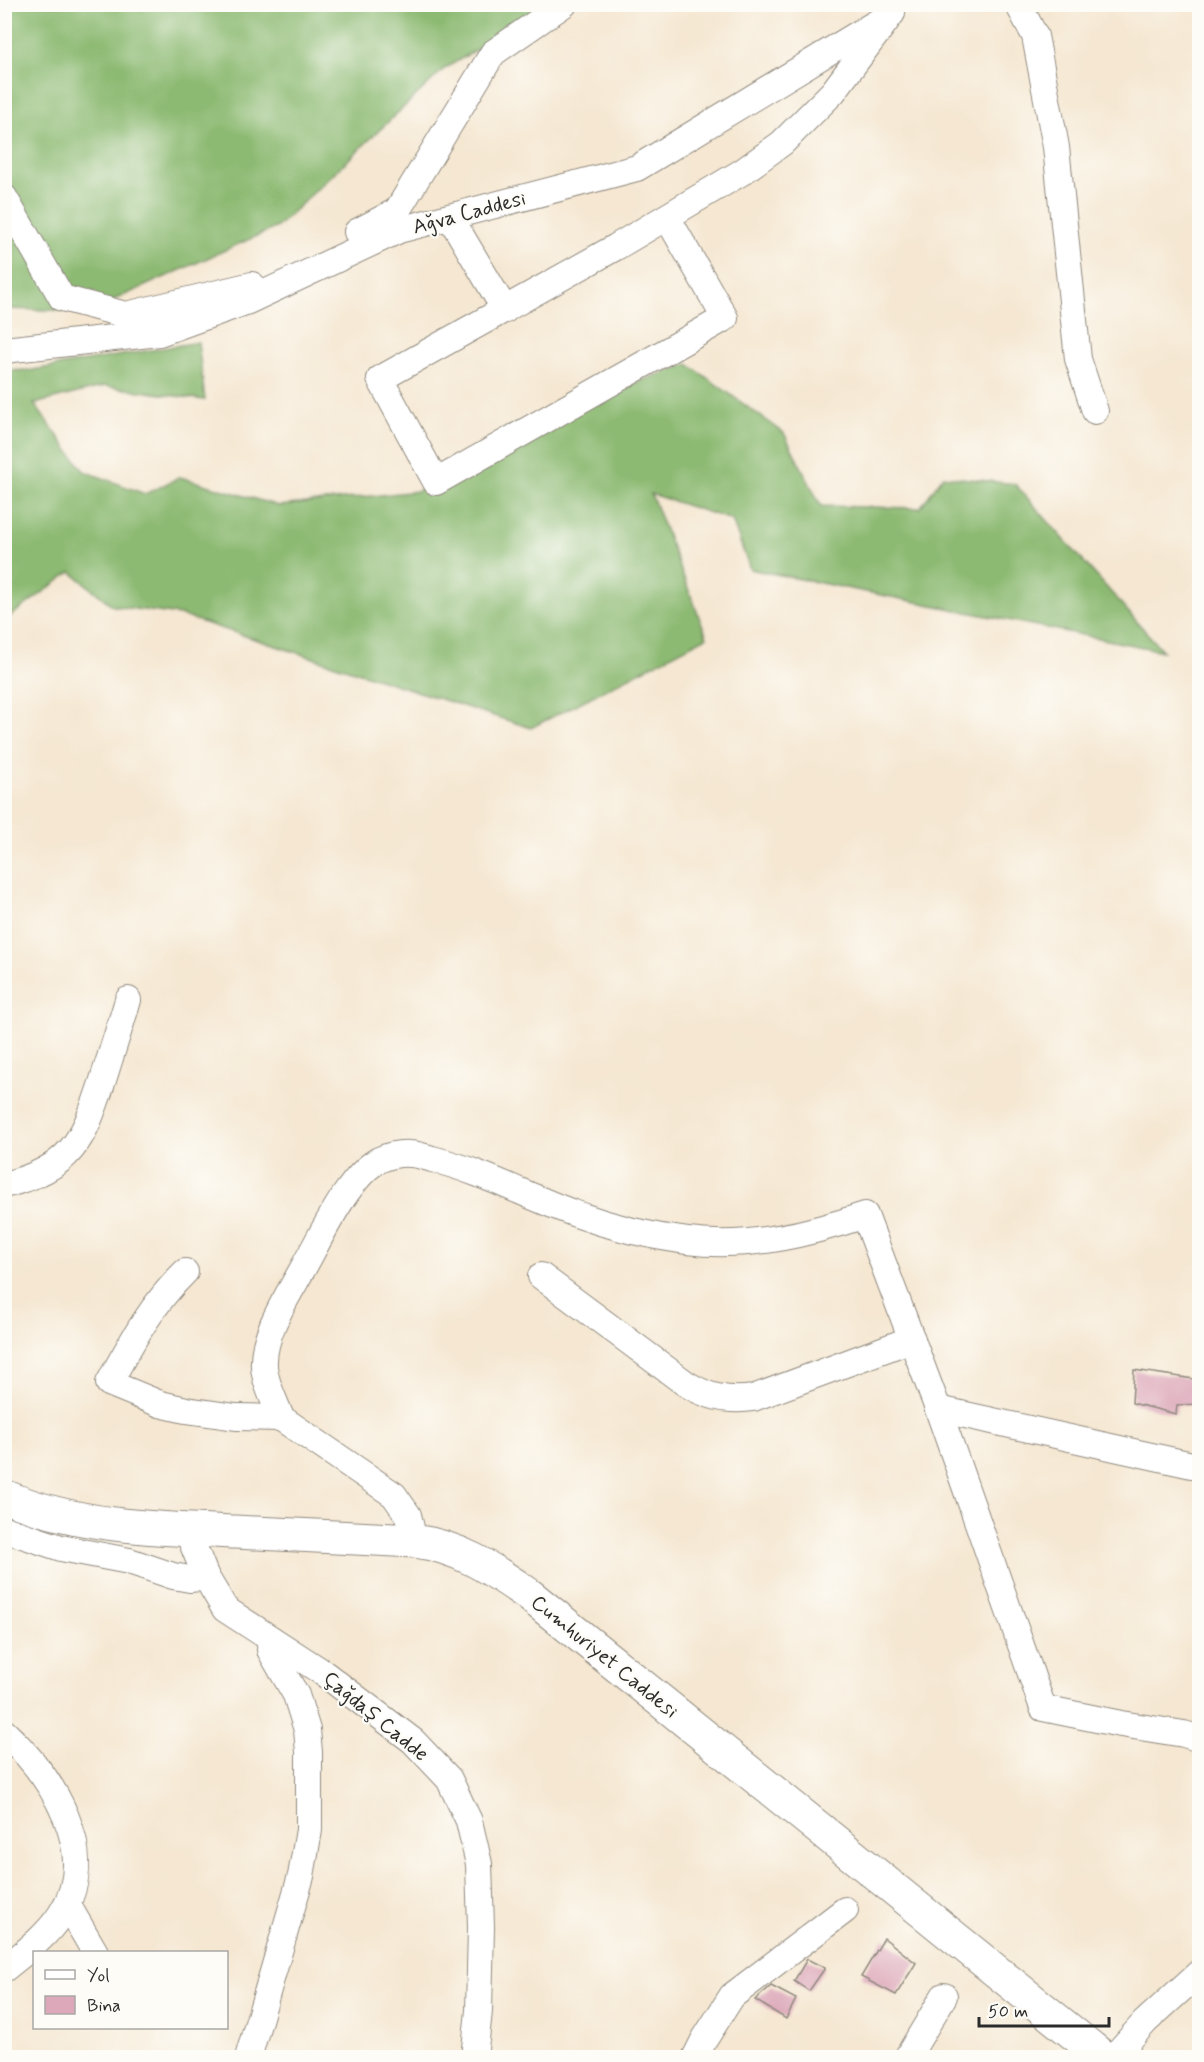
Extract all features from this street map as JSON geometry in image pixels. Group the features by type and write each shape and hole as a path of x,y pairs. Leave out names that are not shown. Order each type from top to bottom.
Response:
{"main road":[{"name":"Cumhuriyet Caddesi","path":"4,1496 61,1515 143,1527 414,1540 435,1544 467,1555 528,1594 1104,2058"}],"street":[{"path":"4,197 62,298 126,315 261,283 397,211 493,53 564,4"},
{"path":"1018,4 1035,36 1056,147 1078,359 1095,411"},
{"path":"667,217 725,318 436,482 380,379 505,310 742,172 782,143 833,92 899,9"},
{"name":"Ağva Caddesi","path":"4,350 159,333 248,301 399,230 637,168 899,9"},
{"path":"450,217 505,310"},
{"path":"4,1185 42,1173 55,1165 77,1143 91,1116 129,1000"},
{"path":"281,1418 266,1378 265,1347 283,1304 350,1187 368,1167 380,1160 400,1154 411,1154 458,1165 546,1203 607,1224 688,1241 733,1242 768,1239 801,1234 865,1215 938,1409 1043,1708 1184,1734 1200,1739"},
{"path":"185,1272 148,1316 109,1383 160,1404 186,1410 236,1417 281,1418 393,1495 408,1515 414,1540"},
{"path":"541,1276 696,1390 720,1399 753,1398 912,1339"},
{"path":"938,1409 1192,1465 1200,1464"},
{"path":"4,1529 61,1548 129,1561 173,1576 190,1579 206,1577"},
{"name":"Çağdaş Cadde","path":"187,1530 206,1577 225,1609 322,1672 413,1741 449,1779 469,1821 479,1864 481,1927 479,2011 474,2058"},
{"path":"248,2058 301,1876 308,1846 310,1822 307,1730 296,1695 270,1650 271,1639"},
{"path":"4,1731 50,1782 64,1812 73,1844 76,1878 67,1904 54,1923 4,1969"},
{"path":"67,1904 94,1951"},
{"path":"695,2058 732,1996 845,1910"},
{"path":"1113,2058 1145,2022 1200,1972"},
{"path":"908,2058 944,1996"}],"green space":[{"path":"5,5 551,5 444,69 277,227 89,311 5,309"},
{"path":"198,342 205,400 105,386 34,404 84,471 145,494 180,477 279,506 418,491 504,429 688,364 784,433 821,506 920,508 943,476 1015,484 1163,651 750,569 732,520 651,494 707,637 531,728 180,615 113,606 71,572 5,620 4,371 33,370"}],"building":[{"path":"1134,1370 1200,1380 1200,1404 1177,1405 1176,1414 1132,1403"},
{"path":"884,1938 916,1963 896,1995 861,1977"},
{"path":"807,1959 825,1968 809,1991 794,1981"},
{"path":"771,1986 796,1999 786,2019 755,2000"}]}
